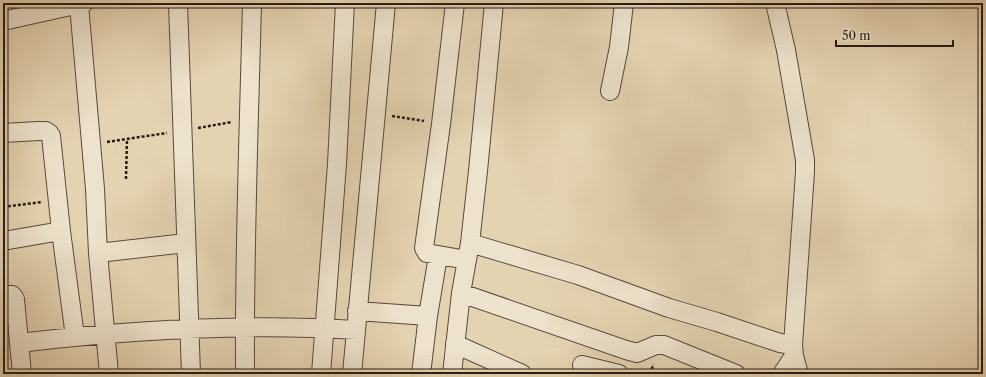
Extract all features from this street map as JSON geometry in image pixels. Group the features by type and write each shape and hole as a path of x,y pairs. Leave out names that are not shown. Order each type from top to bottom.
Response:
{"street":[{"path":"178,3 191,374"},
{"path":"245,374 252,3"},
{"path":"321,374 337,170 345,3"},
{"path":"352,374 386,3"},
{"path":"455,3 441,124 424,248 426,253 438,256 469,251 578,275 669,308 780,343 794,350"},
{"path":"452,374 461,293 469,251 494,3"},
{"path":"610,91 619,48 624,3"},
{"path":"775,3 786,50 805,160 794,350 799,374"},
{"path":"3,21 81,4 95,188 98,253 109,374"},
{"path":"3,133 39,130 49,133 53,148 61,231 75,337"},
{"path":"3,241 61,231"},
{"path":"98,253 186,243"},
{"path":"420,374 438,256"},
{"path":"461,293 636,353 656,345 664,345 736,374"},
{"path":"3,295 8,294 14,297 13,333 22,374"},
{"path":"357,311 428,316"},
{"path":"13,333 75,337 189,329 324,328 355,330"},
{"path":"455,344 503,370 522,374"},
{"path":"782,374 794,350"},
{"path":"582,365 619,374"}],"path":[{"path":"126,179 127,139 249,119"},
{"path":"3,207 58,200"}]}
